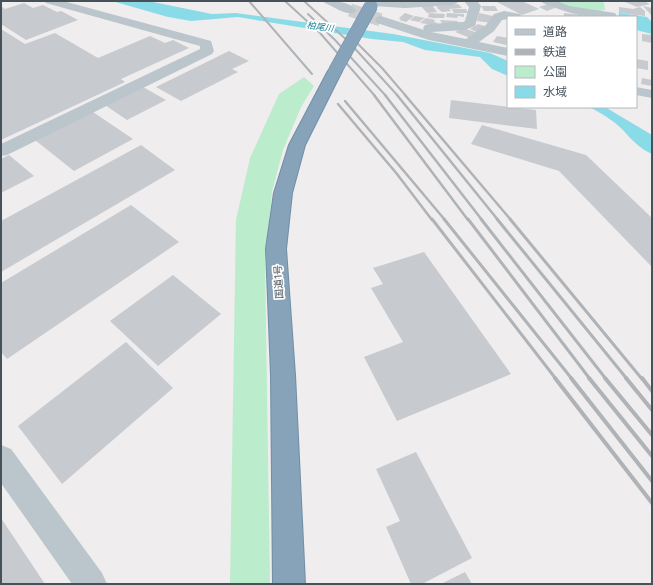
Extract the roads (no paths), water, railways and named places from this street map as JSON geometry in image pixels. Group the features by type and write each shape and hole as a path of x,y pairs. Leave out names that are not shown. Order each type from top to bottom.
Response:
{"highway":[{"name":"国道1号","path":"289,584 283,375 276,249 283,193 297,145 335,71 373,3"}],"street":[{"path":"1,151 207,51 206,44 50,1"},
{"path":"329,1 350,10"},
{"path":"373,3 405,4 453,1"},
{"path":"406,28 465,26 471,22 476,6 470,1"},
{"path":"546,1 566,9 611,16 611,8 607,1"},
{"path":"468,44 490,28 498,17 504,15 510,16"},
{"path":"381,20 434,37 507,52"},
{"path":"637,91 652,94"},
{"path":"1,459 91,584"}],"water":[{"name":"柏尾川","path":"112,1 148,1 212,14 236,13 393,34 490,53 507,61 507,76 492,69 480,57 425,50 403,42 372,39 238,17 191,21 168,17"},
{"path":"619,13 647,17 652,22 652,34 637,30 637,16 618,16"},
{"path":"591,108 607,108 652,135 652,154 639,146 619,126"}],"tunnel":[{"path":"350,10 381,20"}],"railway":[{"path":"249,1 312,74"},
{"path":"285,1 320,33 375,96"},
{"path":"304,1 349,42 398,96"},
{"path":"308,14 335,40 386,96"},
{"path":"355,41 382,68 406,96"},
{"path":"374,95 468,220"},
{"path":"385,95 482,220"},
{"path":"397,95 498,220"},
{"path":"405,95 511,220"},
{"path":"345,101 445,220"},
{"path":"338,104 397,174 432,220"},
{"path":"432,219 556,379"},
{"path":"444,219 572,379"},
{"path":"468,219 590,379"},
{"path":"481,219 606,379"},
{"path":"497,219 627,379"},
{"path":"510,219 642,379"},
{"path":"555,378 652,503"},
{"path":"571,378 652,481"},
{"path":"589,378 652,456"},
{"path":"605,378 652,435"},
{"path":"626,378 652,410"},
{"path":"642,378 652,391"}]}
